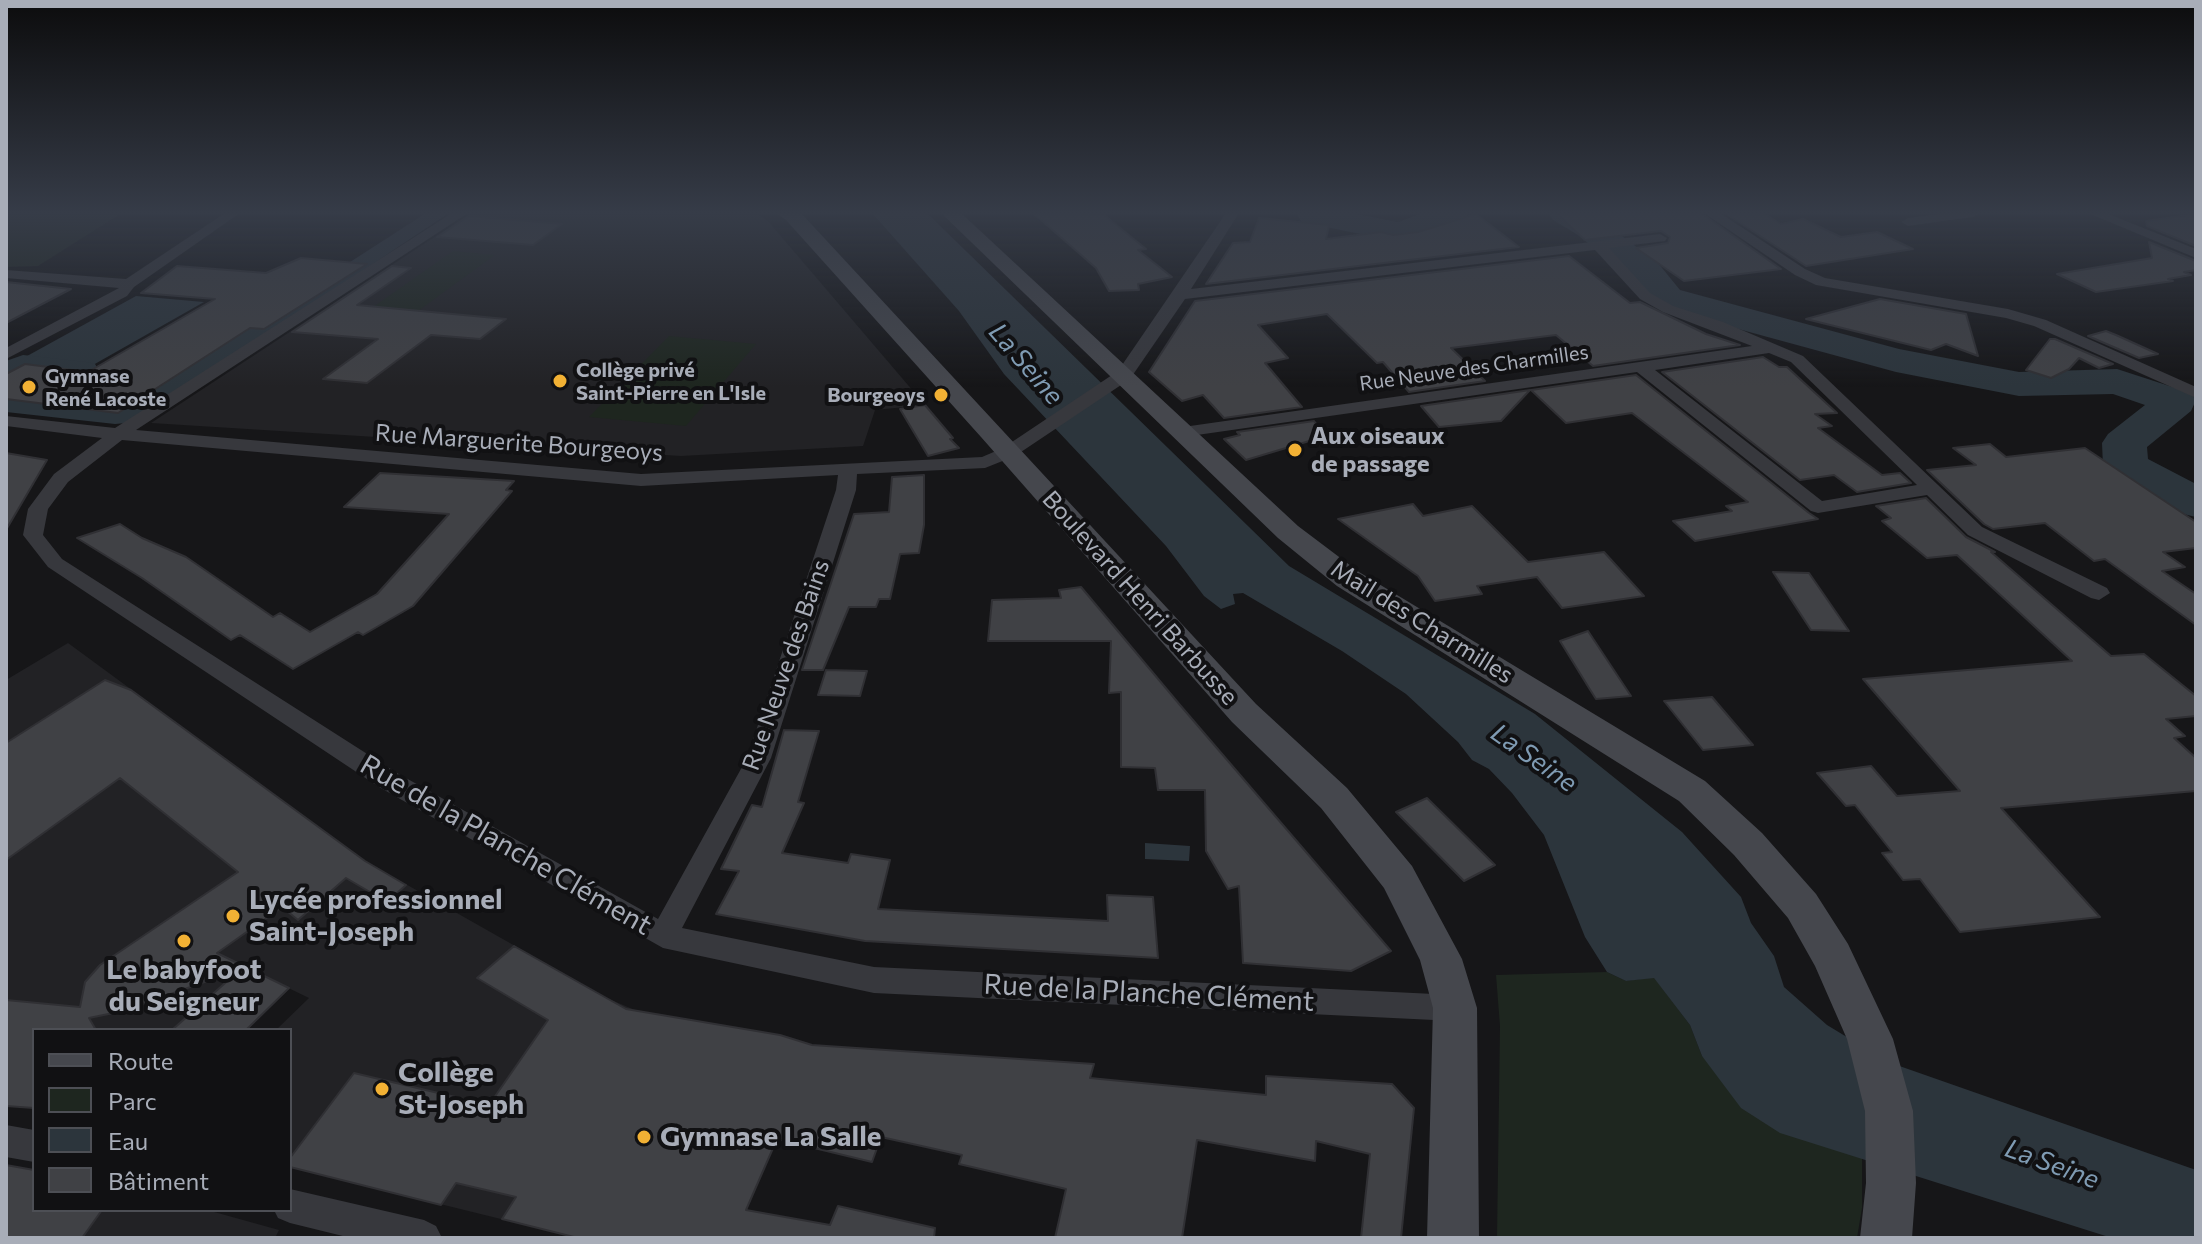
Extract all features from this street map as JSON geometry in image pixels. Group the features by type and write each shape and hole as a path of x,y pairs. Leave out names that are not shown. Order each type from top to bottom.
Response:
{"main road":[{"name":"Boulevard Henri Barbusse","path":"845,271 1014,448 1244,713 1334,798 1398,877 1441,959 1455,1008 1453,1238"},
{"name":"Mail des Charmilles","path":"1006,271 1113,383 1183,432 1288,532 1348,579 1692,791 1748,844 1802,906 1833,957 1870,1039 1889,1111 1888,1217"}],"street":[{"path":"7,353 122,293 148,271"},
{"path":"118,434 371,271"},
{"path":"1113,383 1195,271"},
{"path":"1180,295 1381,271"},
{"path":"1623,271 1645,296 1668,309 1797,359 1975,531 2099,593"},
{"path":"1799,271 1821,282 2008,314 2040,323 2196,393"},
{"path":"6,274 129,284"},
{"name":"Rue Neuve des Charmilles","path":"1183,432 1772,348"},
{"path":"1640,366 1818,507 1931,489"},
{"name":"Rue Marguerite Bourgeoys","path":"6,421 118,434 641,480 848,472 985,462 1014,448 1113,383"},
{"name":"Rue de la Planche Clément","path":"118,434 61,478 38,509 33,535 55,563 388,780 663,936 874,980 1455,1008"},
{"name":"Rue Neuve des Bains","path":"663,936 759,758 846,490 848,472"},
{"path":"6,1141 32,1146"},
{"path":"292,1206 424,1238"}],"shaded area":[{"name":"Collège privé Saint-Pierre en L'Isle","path":"383,271 811,271 925,405 875,410 863,446 681,456 151,423"},
{"name":"Lycée professionnel Saint-Joseph","path":"68,643 365,861 607,998 637,1011 779,1037 578,1238 292,1167 292,1028 278,1028 309,998 245,967 174,1028 32,1028 6,1106 6,680"},
{"path":"6,1165 32,1207 32,1212 214,1212 279,1230 275,1238 6,1238"}],"green space":[{"path":"424,271 473,271 418,311 373,307"},
{"path":"669,336 756,344 686,426 589,417"},
{"path":"1607,972 1626,981 1654,977 1690,1025 1702,1056 1837,1150 1862,1158 1862,1208 1857,1238 1497,1238 1500,1026 1496,975"}],"water":[{"name":"La Seine","path":"924,271 987,271 1289,566 1535,714 1682,832 1741,897 1751,923 1774,956 1784,987 1827,1025 1888,1062 2196,1170 2196,1238 2112,1238 1780,1133 1741,1108 1702,1056 1690,1025 1654,978 1626,981 1607,972 1585,937 1544,835 1489,769 1472,760 1458,742 1406,694 1342,651 1243,593 1233,594 1235,604 1221,609 1204,596 1166,546 1004,374 959,311"},
{"path":"136,296 204,302 86,369 18,361"},
{"path":"1145,843 1190,846 1189,861 1145,859"}],"building":[{"path":"170,271 356,271 264,329 250,328 118,413 6,399 6,374 25,364 88,372 215,299 141,293"},
{"path":"384,271 407,271 357,305 506,319 480,339 431,335 367,383 323,379 378,339 292,332"},
{"path":"1098,271 1165,271 1172,277 1138,284 1139,290 1109,291"},
{"path":"1215,271 1316,271 1206,284"},
{"path":"1444,271 1589,271 1630,303 1640,302 1706,334 1740,345 1593,366 1556,335 1451,348 1485,381 1409,392 1383,362 1377,363 1327,314 1258,325 1288,358 1265,363 1302,407 1224,418 1203,395 1182,401 1149,372 1195,301"},
{"path":"1670,271 1764,271 1684,281"},
{"path":"2074,271 2190,271 2184,272 2191,275 2168,279 2173,281 2096,292 2057,274"},
{"path":"6,282 71,289 6,323"},
{"path":"1880,299 1966,314 1978,356 1946,344 1931,350 1806,319"},
{"path":"2106,331 2158,354 2139,358 2088,336"},
{"path":"2050,339 2113,364 2099,368 2079,358 2069,369 2051,378 2026,370"},
{"path":"1763,357 1779,367 1787,367 1837,413 1815,414 1832,426 1818,428 1882,475 1900,473 1911,483 1857,492 1834,475 1800,480 1662,372"},
{"path":"1636,375 1818,519 1695,541 1673,521 1732,511 1726,506 1748,502 1632,413 1566,423 1531,390"},
{"path":"1530,390 1501,421 1439,427 1421,406"},
{"path":"925,405 959,448 928,456 900,409"},
{"path":"1314,421 1326,436 1246,460 1224,439 1240,435 1237,432"},
{"path":"1990,444 2006,457 2085,448 2196,522 2196,548 2163,552 2185,567 2162,571 2196,594 2196,625 2105,559 2094,561 2045,523 1993,529 1984,524 1927,470 1976,465 1953,448"},
{"path":"6,453 47,460 6,530"},
{"path":"380,473 514,481 506,490 512,491 413,606 363,635 358,632 293,669 240,635 231,640 142,578 77,538 120,524 142,538 186,557 273,617 280,613 310,632 377,594 449,514 344,507"},
{"path":"924,475 924,525 919,553 900,554 890,599 879,599 876,607 849,607 823,670 802,670 854,514 889,512 892,477"},
{"path":"1926,498 1966,537 1995,552 1991,552 2111,656 2144,654 2196,696 2196,716 2166,719 2185,736 2174,738 2196,758 2196,791 2001,808 2100,917 1960,932 1920,879 1903,880 1882,853 1892,852 1855,805 1846,806 1817,773 1871,766 1897,796 1960,791 1863,679 2072,661 1957,555 1927,558 1882,521 1891,518 1876,506"},
{"path":"1413,504 1423,516 1472,506 1528,562 1604,552 1644,596 1562,608 1537,577 1477,586 1482,594 1435,601 1418,576 1338,519"},
{"path":"1773,572 1809,573 1849,631 1811,630"},
{"path":"1081,587 1391,951 1351,971 1243,963 1239,886 1228,889 1206,851 1205,790 1158,790 1155,768 1121,767 1121,692 1109,693 1111,641 988,641 992,600 1061,598 1059,590"},
{"path":"1588,631 1631,696 1596,699 1560,641"},
{"path":"826,670 867,671 860,696 818,695"},
{"path":"105,680 131,690 365,861 406,885 387,902 346,878 298,920 282,907 217,953 289,988 248,1028 174,1028 241,969 123,1011 89,1018 95,1028 32,1028 32,1108 6,1106 6,1000 80,1007 85,982 100,965 238,872 120,778 6,860 6,743"},
{"path":"1712,697 1753,745 1703,750 1664,701"},
{"path":"784,730 819,731 798,802 804,803 782,853 848,863 851,854 890,860 878,909 1108,921 1107,895 1153,897 1158,958 865,941 716,914 739,871 721,869 752,805 762,807"},
{"path":"1427,798 1495,865 1464,881 1396,812"},
{"path":"514,946 626,1009 780,1035 812,1045 1094,1064 1090,1078 1266,1095 1266,1076 1392,1084 1414,1108 1401,1238 1361,1238 1370,1154 1316,1141 1315,1161 1197,1140 1182,1238 1055,1238 1066,1189 959,1164 962,1155 881,1137 872,1162 777,1139 746,1210 830,1225 838,1206 935,1228 934,1238 578,1238 502,1219 516,1197 456,1183 441,1205 292,1168 292,1155 354,1073 489,1105 548,1020 477,978"},
{"path":"6,1165 32,1170 32,1212 101,1212 82,1238 6,1238"}],"waterway":[{"path":"123,416 128,417 350,271"},
{"path":"1645,271 1667,298 1896,360 2019,384 2117,381 2176,402 2124,443 2126,466 2196,503"},
{"path":"6,371 23,362 86,369 24,406 6,404"},
{"path":"34,407 115,416"}],"place":[{"name":"Collège privé Saint-Pierre en L'Isle","path":"560,381"},
{"name":"Gymnase René Lacoste","path":"29,387"},
{"name":"Bourgeoys","path":"941,395"},
{"name":"Aux oiseaux de passage","path":"1295,450"},
{"name":"Lycée professionnel Saint-Joseph","path":"233,916"},
{"name":"Le babyfoot du Seigneur","path":"184,941"},
{"name":"Collège St-Joseph","path":"382,1089"},
{"name":"Gymnase La Salle","path":"644,1137"}]}
